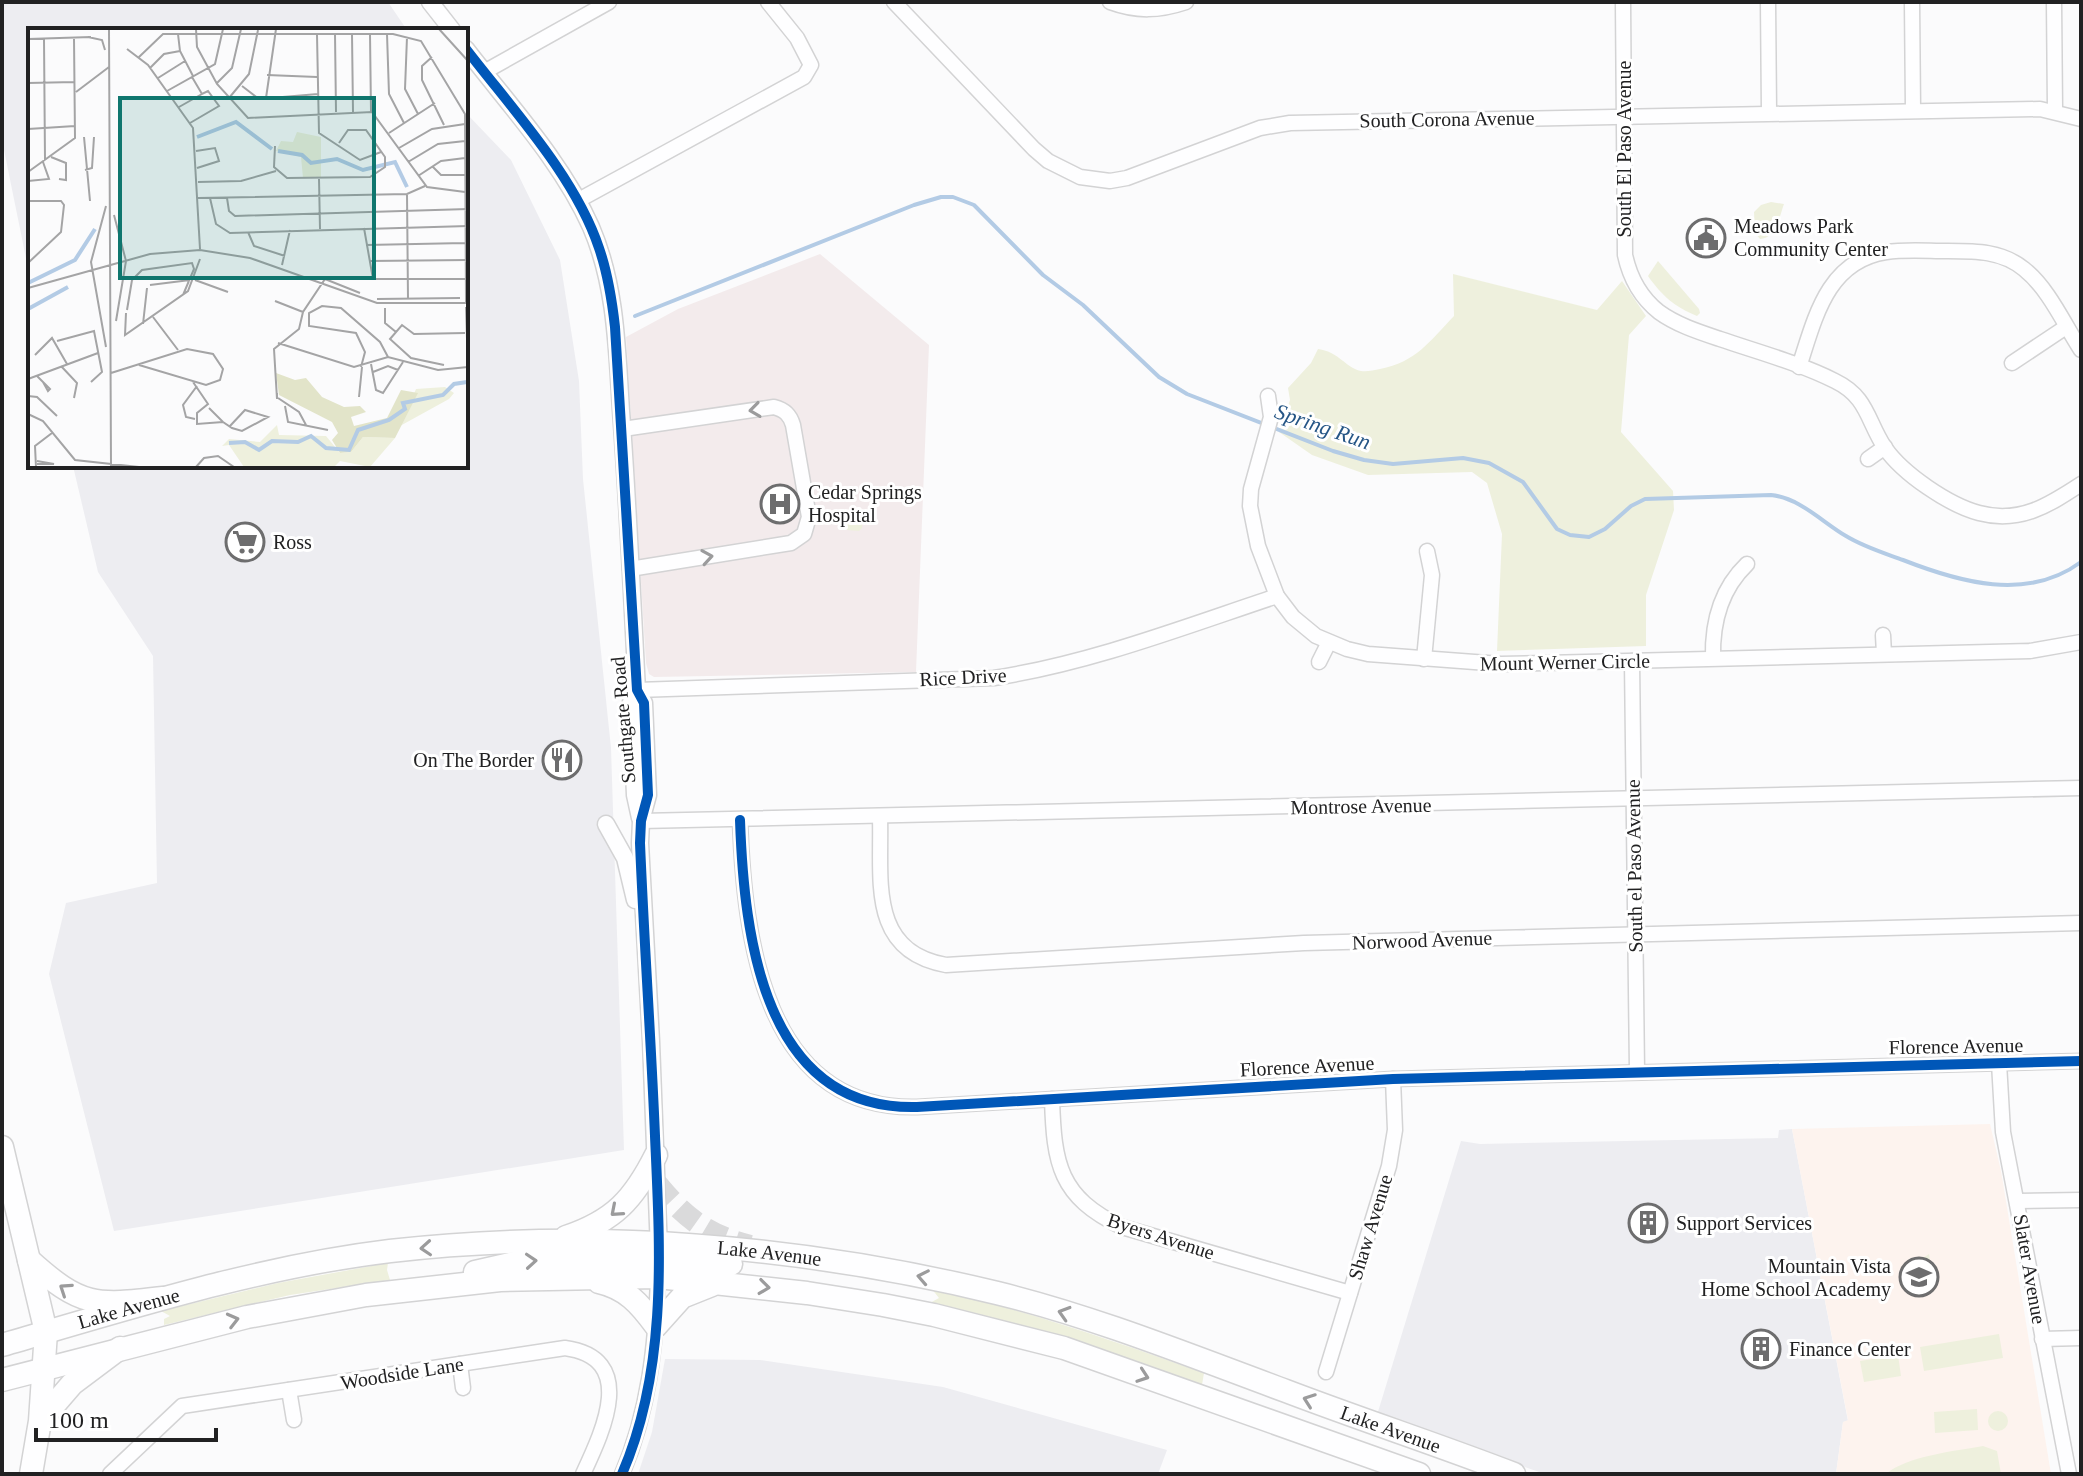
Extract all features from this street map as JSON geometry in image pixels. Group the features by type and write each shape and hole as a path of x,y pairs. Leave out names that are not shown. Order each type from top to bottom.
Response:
{"main road":[{"path":"2,1147 46,1332 40,1421 31,1474"},
{"path":"555,1241 587,1230 618,1210 635,1192 656,1155"},
{"name":"Lake Avenue","path":"2,1345 163,1298 259,1275 389,1251 555,1241 658,1260 725,1283 807,1293 934,1315 1064,1348 1419,1474"},
{"path":"29,1260 55,1283 81,1299 132,1302 163,1298"},
{"path":"428,1287 495,1266 528,1260 658,1260"},
{"name":"Lake Avenue","path":"2,1380 120,1348 303,1305 428,1287 500,1280 577,1278 658,1260 830,1261 972,1287 1067,1314 1514,1474"},
{"path":"577,1278 604,1283 630,1295 656,1326 682,1297 704,1287 725,1283"},
{"path":"40,1421 72,1384 120,1348"}],"street":[{"path":"430,2 450,28"},
{"path":"484,72 609,2"},
{"path":"577,201 804,77 811,65 797,38 768,2"},
{"name":"South Corona Avenue","path":"894,2 1034,149 1063,170 1095,180 1110,181 1145,173 1273,125 1913,110 2055,110 2081,119"},
{"path":"1110,2 1122,7 1152,10 1186,2"},
{"name":"South El Paso Avenue","path":"1623,2 1625,255 1641,294 1674,321 1835,381 1857,396 1885,447 1901,465 1950,501 1997,517 2024,515 2050,504 2081,484"},
{"path":"1768,2 1769,112"},
{"path":"1912,2 1913,110"},
{"path":"2054,2 2055,110"},
{"name":"Southgate Road","path":"468,52 550,159 577,201 599,247 612,302 623,429 637,690 631,702 635,795 641,821 658,1260 656,1326 646,1404 622,1474"},
{"path":"2011,260 2019,245"},
{"path":"1799,367 1820,304 1845,262 1891,251 1978,251 2011,260 2035,280 2081,350"},
{"path":"2012,363 2066,327"},
{"name":"Mount Werner Circle","path":"1268,396 1271,417 1254,469 1250,506 1258,546 1277,596 1304,627 1329,642 1368,654 1501,664 2030,651 2081,642"},
{"path":"623,429 774,407 781,409 791,418 793,425 809,517 809,526 804,534 791,543 630,569"},
{"path":"1868,459 1885,447"},
{"path":"1424,659 1432,575 1427,551"},
{"path":"1713,658 1717,611 1739,572 1747,564"},
{"name":"Rice Drive","path":"637,690 994,678 1047,668 1141,642 1277,596"},
{"path":"1883,635 1884,654"},
{"path":"1319,662 1329,642"},
{"name":"South el Paso Avenue","path":"1632,661 1637,1071"},
{"name":"Montrose Avenue","path":"641,821 2081,788"},
{"name":"Norwood Avenue","path":"880,817 882,900 889,928 906,950 917,957 946,965 1304,943 2081,923"},
{"name":"Florence Avenue","path":"740,820 746,910 762,979 784,1033 813,1071 839,1090 901,1108 1393,1079 2081,1061"},
{"path":"606,824 625,858 644,938"},
{"name":"Slater Avenue","path":"1999,1063 2003,1132 2069,1474"},
{"name":"Shaw Avenue","path":"1326,1372 1392,1149 1393,1079"},
{"name":"Byers Avenue","path":"1052,1099 1053,1137 1060,1167 1074,1193 1095,1213 1122,1227 1350,1293"},
{"path":"2017,1201 2081,1200"},
{"path":"2042,1339 2081,1338"},
{"name":"Woodside Lane","path":"110,1474 182,1406 565,1348 597,1360 608,1376 609,1402 583,1474"},
{"path":"460,1364 463,1388"},
{"path":"289,1390 294,1420"}],"shaded area":[{"path":"2,2 388,2 406,28 28,28 28,268 2,140"},
{"path":"468,115 511,160 560,260 579,381 583,479 611,748 624,1150 114,1231 49,974 66,903 157,883 153,656 98,572 73,468 468,468"},
{"name":"Cedar Springs Hospital","path":"820,254 929,345 916,672 654,677 649,674 646,663 626,337 678,309"},
{"name":"Mountain Vista Home School Academy","path":"1990,1124 2001,1171 2051,1474 1836,1474 1843,1422 1848,1420 1792,1129"},
{"path":"1792,1129 1848,1421 1843,1422 1836,1474 1545,1474 1377,1415 1461,1141 1480,1144 1778,1138 1779,1130"},
{"path":"665,1359 760,1360 943,1387 1167,1450 1158,1474 638,1474 652,1432"}],"green space":[{"path":"1771,202 1784,204 1773,231 1760,239 1755,233 1754,212 1761,205"},
{"path":"1658,261 1699,309 1697,316 1670,300 1648,276"},
{"path":"1453,274 1597,310 1622,281 1646,316 1629,335 1621,432 1673,491 1674,510 1646,595 1646,646 1497,651 1502,534 1487,483 1472,472 1368,475 1312,455 1279,432 1290,400 1288,388 1311,363 1318,349 1332,353 1361,371 1392,366 1413,356 1454,316"},
{"path":"853,509 864,513 859,531 847,530 843,526 848,512"},
{"path":"1929,1254 1933,1282 1920,1294 1914,1264"},
{"path":"388,1263 390,1280 290,1295 164,1325 164,1319 170,1316 161,1311 278,1283"},
{"path":"931,1288 1035,1316 1204,1373 1202,1385 1114,1355 928,1304 939,1298"},
{"path":"1999,1334 2003,1358 1924,1371 1920,1347"},
{"path":"1898,1355 1901,1376 1864,1382 1860,1361"},
{"path":"1977,1409 1978,1430 1935,1433 1934,1412"},
{"path":"1998,1411 2005,1414 2008,1421 2005,1428 1998,1431 1991,1428 1988,1421 1991,1414"},
{"path":"1983,1446 1997,1451 2001,1474 1886,1474 1919,1459"}],"waterway":[{"name":"Spring Run","path":"635,316 914,205 941,197 953,197 974,205 1043,275 1083,305 1159,377 1187,394 1364,460 1393,464 1463,458 1489,463 1523,482 1557,529 1570,535 1589,537 1645,499 1771,495 1792,501 1867,547 1970,581 2016,585 2038,582 2081,562"}],"tunnel":[{"path":"657,1184 698,1224 750,1246"}],"cycle path":[{"path":"468,52 541,144 575,195 602,258 615,327 637,690 644,703 648,795 641,821 640,843 659,1265 658,1308 647,1392 637,1434 622,1474"},
{"path":"740,820 748,914 757,962 772,1008 794,1048 825,1080 865,1101 917,1107 1393,1079 2081,1061"}],"place":[{"name":"Meadows Park Community Center","path":"1706,238"},
{"name":"Cedar Springs Hospital","path":"780,504"},
{"name":"Ross","path":"245,542"},
{"name":"On The Border","path":"562,760"},
{"name":"Support Services","path":"1648,1223"},
{"name":"Mountain Vista Home School Academy","path":"1919,1277"},
{"name":"Finance Center","path":"1761,1349"}]}
